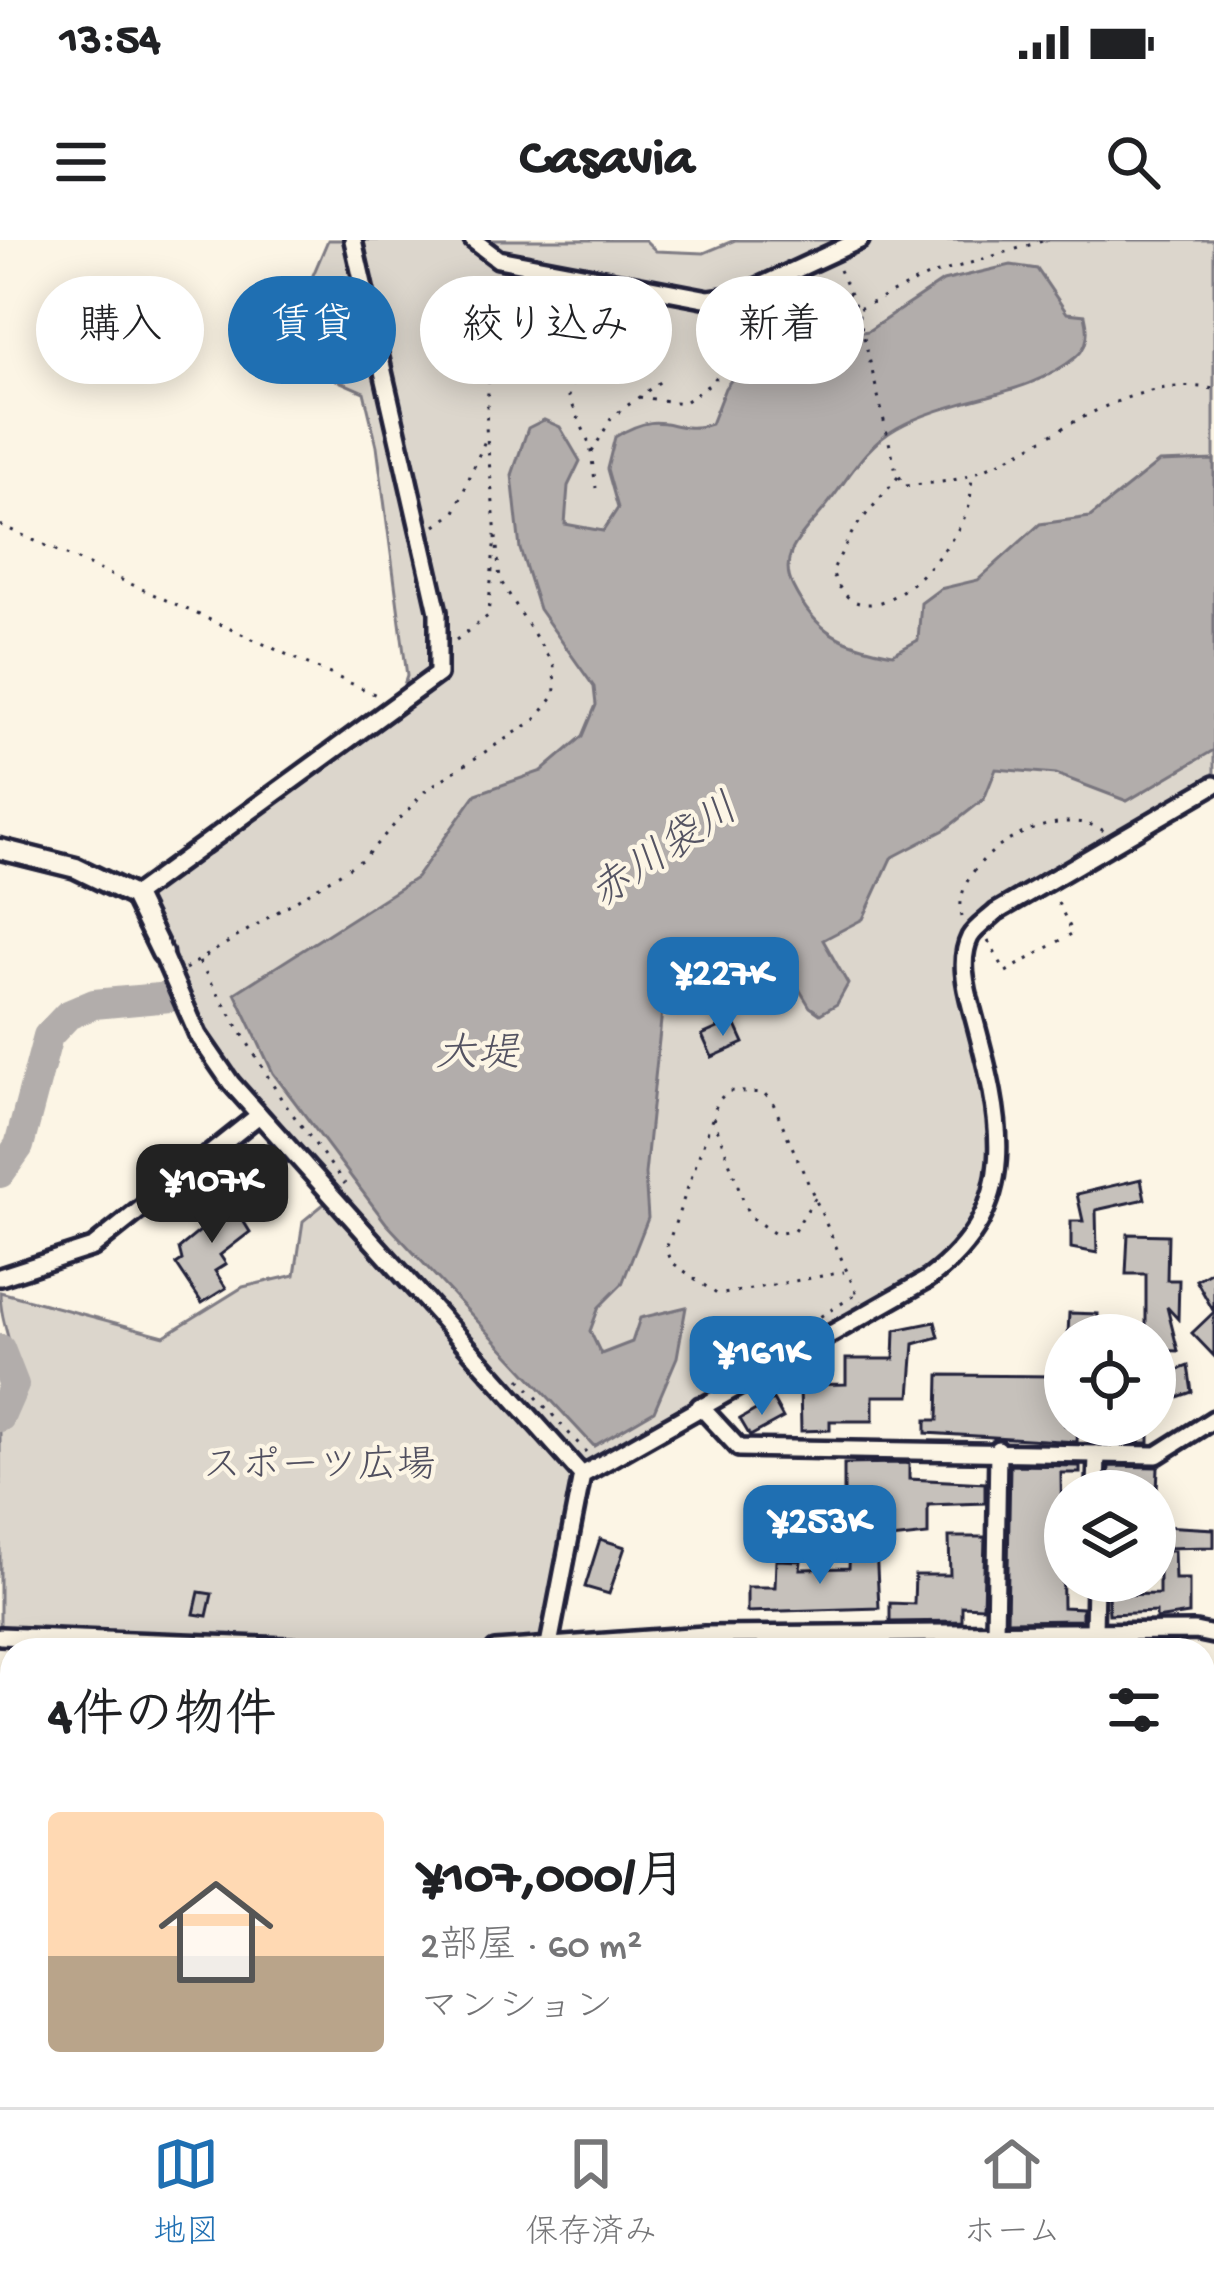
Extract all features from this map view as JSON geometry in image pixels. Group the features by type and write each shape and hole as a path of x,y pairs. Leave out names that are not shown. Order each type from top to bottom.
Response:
{"street":[{"path":"134,896 438,674 442,648 422,536 352,240"},
{"path":"473,240 498,259 709,299 742,294 860,240"},
{"path":"550,1638 582,1475 866,1314 947,1264 971,1238 1000,1172 998,1111 964,964 976,930 1047,882 1214,785"},
{"path":"0,849 76,868 134,896 198,1035 259,1115 582,1475"},
{"path":"0,1276 93,1247 259,1115"},
{"path":"700,1406 739,1448 1157,1455 1214,1419"},
{"path":"995,1633 998,1449"},
{"path":"1097,1454 1097,1470"},
{"path":"1094,1632 1095,1602"},
{"path":"671,1638 1195,1630 1214,1635"},
{"path":"0,1636 52,1638"}],"path":[{"path":"864,309 928,276 1046,240"},
{"path":"832,254 842,276"},
{"path":"864,337 897,473 905,486 972,475 1122,401 1172,387 1214,389"},
{"path":"173,976 362,859 427,789 535,720 555,695 554,666 500,580 487,436 489,384"},
{"path":"572,384 569,397 591,453 596,488"},
{"path":"591,453 612,417 657,384"},
{"path":"639,397 683,403 710,384"},
{"path":"422,536 454,512 487,436"},
{"path":"897,473 854,529 832,571 838,588 857,602 889,601 918,581 968,507 972,475"},
{"path":"0,525 397,705"},
{"path":"442,648 488,616 496,527"},
{"path":"1047,882 1073,933 1066,942 1006,972 959,911 981,857 1015,837 1072,820 1097,826 1117,841"},
{"path":"199,961 282,1100 345,1184"},
{"path":"847,1272 718,1295 670,1261 666,1249 712,1117 728,1091 764,1093 815,1198 866,1314"},
{"path":"712,1117 749,1216 761,1229 775,1234 794,1231 815,1198"},
{"path":"750,1361 857,1294"},
{"path":"508,1366 588,1454 599,1453"}],"green space":[{"name":"スポーツ広場","path":"328,240 645,240 656,251 704,253 735,240 1214,240 1214,785 970,935 964,965 1000,1172 947,1264 582,1475 550,1638 0,1636 0,1426 11,1410 17,1378 0,1292 164,1336 243,1287 295,1275 303,1221 330,1199 231,1083 134,896 397,705 407,676 377,446 364,392 346,384 396,384 396,276 313,276"}],"water":[{"name":"大堤","path":"1011,265 1037,269 1067,313 1085,315 1086,343 1076,357 1035,381 918,418 884,436 793,548 789,576 802,603 822,626 845,641 893,654 918,640 921,603 940,589 978,580 1040,524 1090,517 1159,462 1214,460 1214,750 1127,801 1056,774 996,769 984,799 946,829 891,858 863,919 823,940 848,984 837,1004 820,1014 810,1007 787,969 734,949 665,982 645,1174 648,1218 622,1284 599,1307 590,1331 601,1354 632,1342 640,1318 686,1307 677,1357 654,1411 594,1446 386,1223 273,1073 235,993 416,878 476,794 542,771 583,736 596,705 594,687 539,609 520,549 512,475 528,428 544,420 560,427 580,461 568,486 565,524 603,531 618,508 607,469 615,437 646,423 711,424 728,384 864,384 864,332 943,281"}],"building":[{"path":"734,1021 744,1043 712,1057 702,1035"},
{"path":"1141,1179 1145,1199 1096,1210 1097,1253 1071,1248 1071,1221 1083,1221 1077,1194"},
{"path":"218,1180 250,1232 220,1255 226,1264 215,1271 226,1288 202,1303 176,1264 182,1260 179,1248 221,1214 204,1189"},
{"path":"1128,1234 1168,1235 1167,1280 1179,1280 1178,1319 1167,1307 1169,1314 1146,1314 1146,1274 1126,1274"},
{"path":"1214,1270 1214,1312 1196,1280"},
{"path":"1214,1312 1214,1356 1192,1333"},
{"path":"935,1322 939,1337 914,1344 910,1396 873,1396 873,1421 830,1421 830,1430 801,1431 800,1385 846,1384 846,1359 894,1359 895,1330"},
{"path":"1188,1366 1192,1392 1176,1398 1176,1370"},
{"path":"939,1375 1044,1376 1044,1440 926,1433 926,1420 938,1420"},
{"path":"773,1400 783,1418 750,1436 740,1419"},
{"path":"844,1464 909,1464 909,1479 985,1483 985,1503 928,1505 928,1535 872,1541 872,1520 844,1520"},
{"path":"1010,1465 1080,1466 1080,1470 1044,1470 1044,1602 1082,1608 1082,1620 1007,1621"},
{"path":"1109,1466 1158,1467 1158,1470 1109,1470"},
{"path":"1176,1527 1214,1529 1214,1547 1176,1548"},
{"path":"949,1537 985,1537 983,1607 962,1606 962,1621 890,1622 890,1603 914,1604 915,1575 950,1575"},
{"path":"600,1539 625,1547 609,1594 585,1587"},
{"path":"850,1548 876,1548 879,1608 747,1612 747,1587 775,1587 776,1560 801,1561 800,1569 849,1568"},
{"path":"1176,1579 1189,1579 1189,1614 1156,1619 1156,1612 1109,1614 1108,1602 1176,1602"},
{"path":"199,1592 212,1594 207,1616 194,1614"}],"waterway":[{"name":"赤川袋川","path":"0,1173 19,1146 48,1036 68,1015 94,1004 170,997"},
{"name":"赤川袋川","path":"0,1349 14,1385 0,1417"}]}
